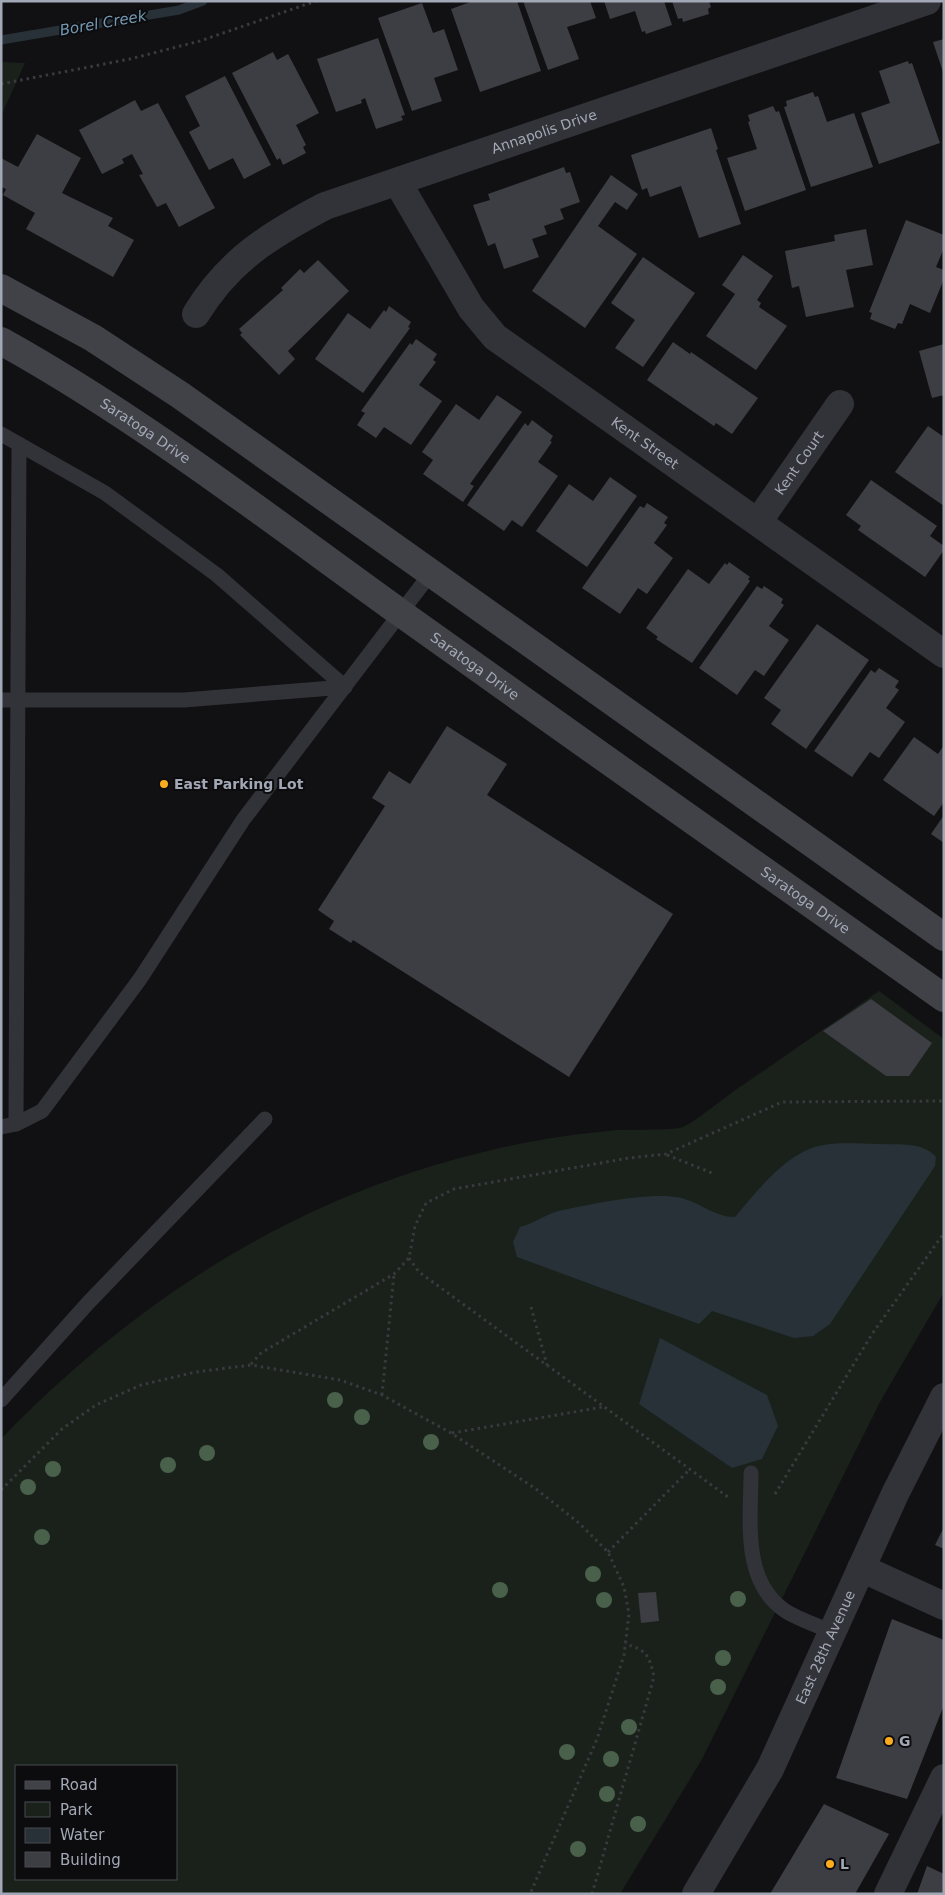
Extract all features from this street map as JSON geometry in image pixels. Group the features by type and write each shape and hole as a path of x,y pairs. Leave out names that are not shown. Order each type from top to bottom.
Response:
{"main road":[{"path":"1,288 93,338 180,395 944,937"},
{"name":"Saratoga Drive","path":"1,341 91,394 173,449 944,998"}],"street":[{"name":"Annapolis Drive","path":"196,314 212,288 244,256 282,229 325,206 398,183 927,1"},
{"name":"Kent Street","path":"398,183 471,308 495,337 944,654"},
{"name":"Kent Court","path":"758,522 840,404"},
{"name":"East 28th Avenue","path":"696,1894 770,1769 895,1494 944,1397"},
{"path":"861,1568 944,1606"},
{"path":"888,1894 944,1778"}],"lane":[{"path":"1,434 105,493 217,575 345,687"},
{"path":"19,444 9,700 9,1126 42,1111 140,979 243,820 431,573"},
{"path":"9,700 184,700 345,687"},
{"path":"1,1400 88,1302 265,1119"},
{"path":"751,1473 752,1551 757,1576 770,1596 787,1612 833,1632"}],"path":[{"path":"1,84 130,59 200,41 316,1"},
{"path":"251,1365 261,1353 394,1274 409,1258 414,1226 426,1203 454,1188 628,1158 666,1154 782,1102 944,1101"},
{"path":"666,1154 712,1172"},
{"path":"409,1258 420,1272 728,1497 751,1500 775,1494 872,1334 944,1232"},
{"path":"382,1395 394,1274"},
{"path":"531,1307 547,1366"},
{"path":"1,1490 62,1429 96,1405 141,1385 196,1372 251,1365 340,1380 382,1395 451,1433 536,1489 579,1523 608,1552 624,1587 628,1614 624,1655 597,1739 530,1894"},
{"path":"451,1433 604,1407"},
{"path":"608,1552 690,1469"},
{"path":"592,1894 654,1677 650,1657 638,1647 625,1644"}],"green space":[{"path":"1,62 25,63 1,116"},
{"path":"879,991 944,1039 944,1292 880,1402 701,1761 620,1894 1,1894 1,1439 53,1388 108,1341 165,1297 225,1258 288,1224 353,1194 421,1169 492,1150 538,1140 586,1133 683,1127"}],"water":[{"path":"845,1143 909,1145 924,1148 930,1152 936,1157 935,1166 830,1324 813,1336 794,1338 712,1311 699,1324 517,1257 513,1242 520,1227 555,1212 618,1200 653,1196 681,1198 721,1215 735,1217 763,1185 786,1163 811,1149 824,1145"},
{"path":"660,1338 767,1395 778,1426 762,1459 732,1468 639,1404"}],"building":[{"path":"473,1 517,1 541,71 480,92 451,9"},
{"path":"523,1 590,1 596,18 567,27 579,59 548,70"},
{"path":"604,1 664,1 672,25 646,34 645,31 642,32 635,11 610,19"},
{"path":"672,1 709,1 711,7 708,9 709,14 683,22 682,18 678,19"},
{"path":"422,3 433,33 444,29 458,70 434,78 442,101 412,111 378,18"},
{"path":"378,38 405,115 401,116 403,120 376,129 365,98 361,100 362,103 336,112 317,59"},
{"path":"944,39 944,72 943,72 933,42"},
{"path":"273,52 277,60 288,54 319,113 296,125 306,145 303,147 306,153 283,165 280,158 277,160 232,73"},
{"path":"908,61 909,64 912,63 940,143 879,164 861,113 890,103 879,71"},
{"path":"225,76 271,165 244,179 233,158 209,170 189,132 200,126 185,96"},
{"path":"813,92 815,97 818,96 827,122 854,113 873,167 811,187 784,107 787,106 786,101"},
{"path":"135,100 141,111 158,103 215,208 179,227 166,203 157,207 139,175 143,174 132,154 122,159 124,163 102,174 79,130"},
{"path":"773,106 776,112 779,111 806,190 745,211 727,158 757,149 748,122 750,121 748,115"},
{"path":"711,128 718,149 716,150 741,224 699,238 681,186 650,197 647,188 642,190 631,155"},
{"path":"37,134 81,158 62,193 113,218 108,226 134,240 113,277 26,229 35,213 3,195 6,189 1,187 1,158 18,167"},
{"path":"564,167 566,173 570,172 580,202 560,209 564,219 544,226 547,234 532,239 539,257 504,269 495,243 488,246 473,205 490,200 488,194"},
{"path":"611,175 638,194 627,210 615,202 598,226 637,254 585,328 532,291"},
{"path":"906,220 944,235 944,248 936,267 944,270 944,279 930,313 910,304 902,324 898,323 895,329 870,319 872,313 869,312"},
{"path":"866,229 873,265 846,270 854,307 806,317 799,286 792,288 785,251 835,241 834,235"},
{"path":"743,255 773,276 757,300 761,303 759,307 787,326 756,370 706,336 735,294 722,285"},
{"path":"643,257 695,293 643,367 615,348 635,320 611,303"},
{"path":"318,260 349,291 288,351 295,359 279,375 240,335 242,333 239,329 283,290 281,288 300,269 304,273"},
{"path":"389,306 411,322 408,327 410,328 363,393 315,359 348,313 370,329 384,310 386,312"},
{"path":"416,339 437,354 433,360 436,362 419,385 442,401 411,445 384,427 376,438 357,425 365,413 361,411 410,343 412,345"},
{"path":"673,342 690,354 691,352 758,398 732,434 716,423 714,426 647,380"},
{"path":"944,344 944,395 932,398 919,351"},
{"path":"497,395 522,412 470,484 474,486 463,502 423,474 433,460 422,452 456,404 479,420"},
{"path":"532,420 553,436 550,441 552,442 538,462 558,476 522,527 512,520 504,531 467,505 525,423 528,426"},
{"path":"928,426 944,437 944,506 895,472"},
{"path":"610,477 637,496 587,567 536,531 569,484 593,501"},
{"path":"871,480 937,526 930,536 944,546 944,550 925,577 858,530 861,526 846,515"},
{"path":"647,503 668,517 664,523 667,525 654,543 673,558 647,594 638,588 620,614 582,588 640,506 644,508"},
{"path":"729,562 750,577 748,579 750,581 692,663 656,639 658,637 646,628 688,569 709,584 725,563 727,565"},
{"path":"757,586 762,589 764,586 783,599 781,603 784,605 769,626 789,640 764,676 755,670 737,695 699,668"},
{"path":"817,624 869,660 806,749 771,724 781,710 764,698"},
{"path":"879,668 899,681 895,687 899,690 886,708 905,722 879,758 870,752 852,777 814,751 871,670 875,673"},
{"path":"447,726 507,764 487,795 673,914 569,1077 353,940 351,943 329,929 334,921 318,910 385,806 372,798 389,771 410,784"},
{"path":"914,737 938,754 944,745 944,802 934,816 883,780"},
{"path":"944,815 944,843 931,834"},
{"path":"871,999 932,1043 909,1076 886,1076 823,1031"},
{"path":"944,1527 944,1549 935,1545"},
{"path":"656,1592 659,1621 641,1623 638,1593"},
{"name":"G","path":"892,1619 944,1640 944,1705 907,1799 836,1778"},
{"name":"L","path":"824,1804 889,1834 855,1894 770,1894"},
{"path":"927,1866 944,1874 944,1894 917,1894"}],"waterway":[{"name":"Borel Creek","path":"1,40 179,10 203,1"}],"place":[{"name":"East Parking Lot","path":"164,784"},
{"name":"G","path":"889,1741"},
{"name":"L","path":"830,1864"}]}
